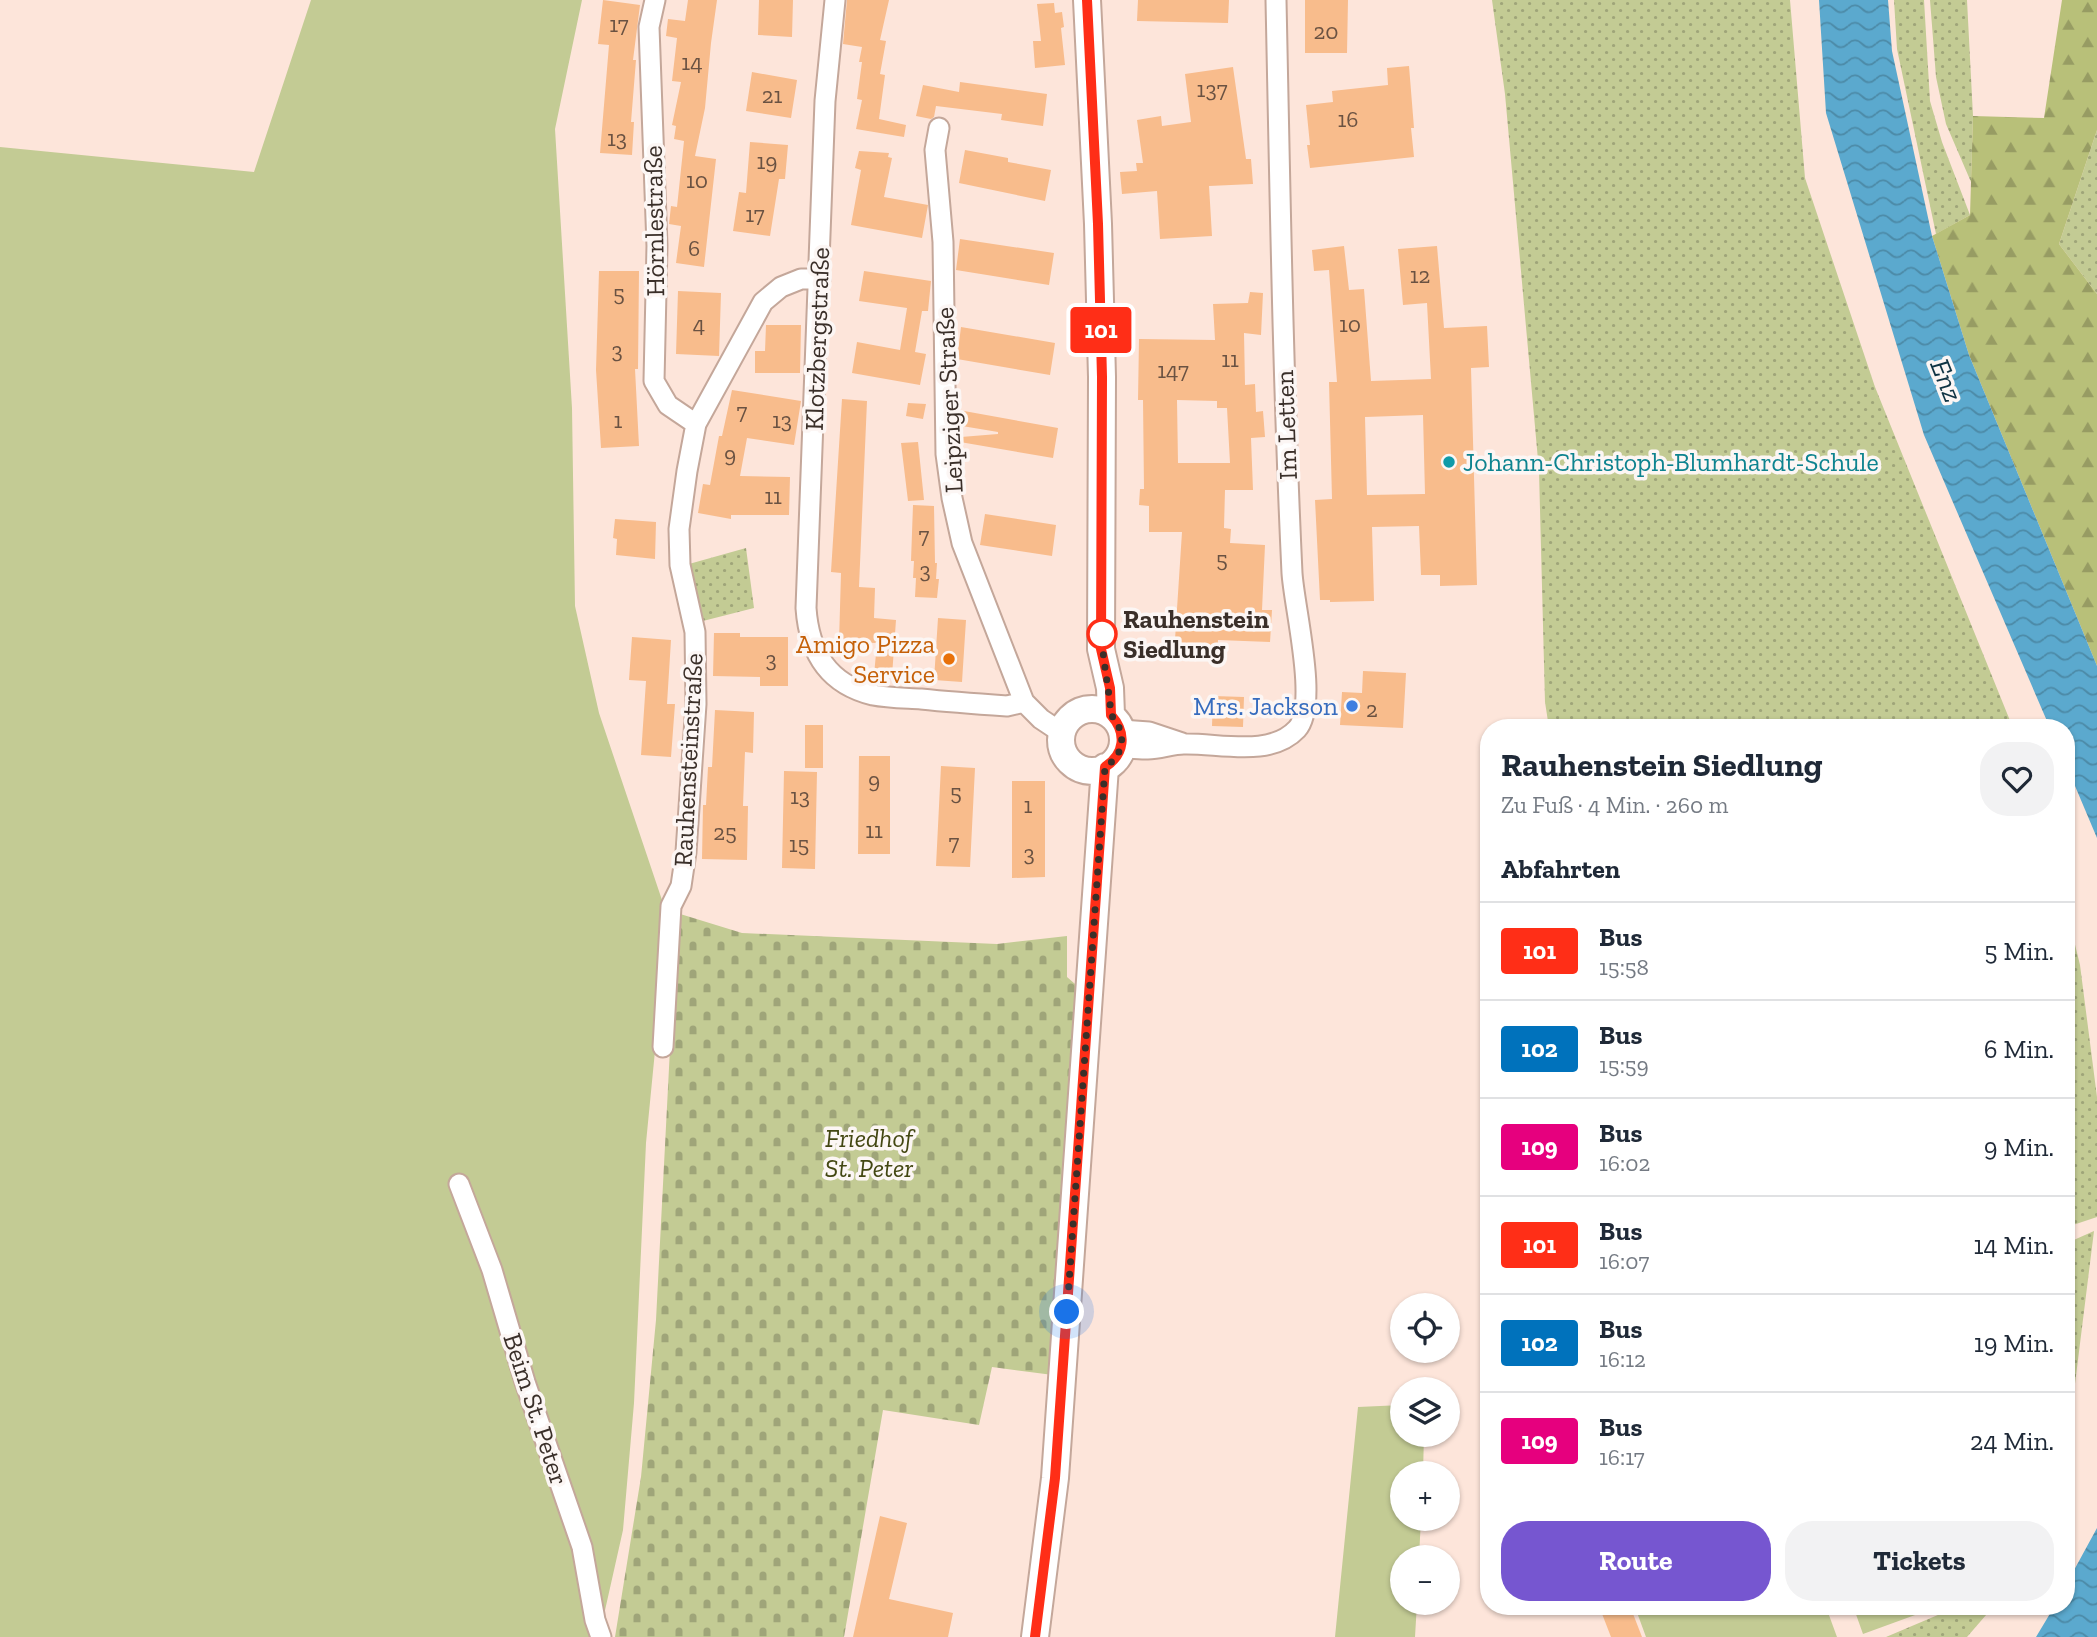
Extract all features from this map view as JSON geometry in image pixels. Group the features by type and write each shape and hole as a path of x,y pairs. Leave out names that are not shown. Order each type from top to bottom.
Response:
{"street":[{"name":"Hörnlestraße","path":"656,0 649,27 657,246 654,381 668,405 696,424"},
{"name":"Klotzbergstraße","path":"835,0 825,101 806,608 808,629 817,654 847,686 874,695 1007,706 1024,702"},
{"path":"1035,1637 1055,1478 1104,740 1089,686 1101,649 1102,377 1087,0"},
{"name":"Im Letten","path":"1104,740 1149,749 1183,744 1257,746 1282,740 1298,728 1306,711 1306,688 1293,591 1286,448 1276,0"},
{"name":"Leipziger Straße","path":"939,128 935,150 943,242 946,454 952,498 962,543 1024,702"},
{"name":"Rauhensteinstraße","path":"663,1047 671,906 681,886 686,852 696,704 695,632 680,565 679,529 696,424 763,302 780,287 801,279 820,279"},
{"path":"1024,702 1041,719 1062,733"},
{"path":"1070,718 1104,740 1073,764 1063,750 1062,733 1070,718"},
{"name":"Beim St. Peter","path":"459,1184 492,1270 526,1382 582,1547 595,1620 601,1637"}],"green space":[{"path":"311,0 582,0 555,129 572,408 575,606 599,713 663,903 658,950 659,1010 646,1143 634,1403 623,1530 599,1637 0,1637 0,147 254,172"},
{"path":"1492,0 1790,0 1805,178 1875,387 2009,719 1548,719 1539,471 1505,94"},
{"path":"1894,0 1924,0 1930,101 1942,142 1970,215 1936,234 1897,49"},
{"path":"1930,0 1967,0 1973,116 1971,182 1946,124 1936,77"},
{"path":"2062,0 2097,0 2097,130 2059,244 2097,294 2097,666 1969,355 1932,236 1970,215 1973,116 2044,118"},
{"path":"2097,130 2097,294 2059,244"},
{"path":"746,548 754,608 699,622 689,564"},
{"name":"Friedhof St. Peter","path":"677,913 742,933 997,944 1067,936 1067,977 1082,990 1053,1375 992,1367 979,1425 883,1410 844,1637 615,1637 641,1477 656,1320"},
{"path":"2075,945 2097,1097 2097,1217 2075,1224"},
{"path":"2094,1231 2075,1384 2075,1239"},
{"path":"1390,1406 1390,1447 1424,1447 1423,1461 1390,1461 1390,1531 1420,1531 1420,1545 1390,1545 1390,1615 1416,1615 1415,1637 1335,1637 1358,1407"},
{"path":"1638,1615 1829,1615 1837,1637 1646,1637"},
{"path":"1856,1615 1915,1615 1863,1634"},
{"path":"1938,1615 1986,1615 1967,1637 1886,1637"}],"water":[{"name":"Enz","path":"1819,0 1888,0 1892,51 1932,236 1969,355 2097,666 2097,838 2075,786 2075,719 2046,719 1924,435 1826,113"},
{"path":"2097,1528 2097,1637 2036,1637 2049,1615 2075,1615 2075,1568"}],"building":[{"path":"603,0 640,5 633,60 636,60 631,122 634,122 632,155 600,153 609,45 598,44"},
{"path":"688,0 717,0 705,108 695,156 716,159 704,267 676,263 681,226 669,224 671,206 677,207 684,141 674,139 676,126 672,125 681,82 672,81 677,38 666,36 668,19 685,21"},
{"path":"759,0 793,0 792,37 758,35"},
{"path":"847,0 889,0 880,40 886,41 880,74 885,75 879,119 906,125 904,137 856,129 862,100 857,99 862,47 843,44"},
{"path":"1138,0 1229,0 1228,23 1137,21"},
{"path":"1305,0 1348,0 1347,53 1305,53"},
{"path":"1054,3 1055,13 1062,12 1065,65 1035,68 1033,41 1041,41 1037,4"},
{"path":"1409,66 1414,157 1310,168 1306,105 1333,102 1332,91 1388,85 1387,68"},
{"path":"1233,67 1246,159 1251,159 1253,184 1209,186 1212,236 1160,239 1157,191 1122,194 1120,172 1137,171 1136,163 1143,163 1137,120 1161,116 1162,126 1191,122 1185,74"},
{"path":"752,72 797,80 791,118 746,111"},
{"path":"960,82 1047,94 1043,126 1001,120 1002,114 936,106 931,119 916,116 923,85 959,92"},
{"path":"750,142 788,145 785,179 779,179 770,236 733,231 739,192 746,193"},
{"path":"965,150 1051,170 1045,201 959,183"},
{"path":"859,151 889,153 888,157 892,158 884,197 928,205 922,238 851,225 861,170 855,168"},
{"path":"960,239 1054,253 1049,285 956,270"},
{"name":"Johann-Christoph-Blumhardt-Schule","path":"1344,246 1349,290 1364,289 1371,381 1431,379 1427,303 1403,305 1398,249 1437,246 1444,328 1487,326 1489,367 1471,368 1477,585 1440,586 1440,575 1421,575 1419,526 1372,527 1374,601 1320,600 1315,500 1332,499 1329,382 1337,382 1329,270 1314,271 1312,250","holes":["1423,415 1425,494 1367,495 1365,417"]},
{"path":"599,271 639,271 638,369 635,369 639,446 601,448 596,370"},
{"path":"864,271 931,281 928,311 922,311 915,352 926,354 920,385 852,373 857,342 900,350 907,308 859,301"},
{"path":"678,291 721,293 719,356 676,354"},
{"path":"1250,292 1263,293 1261,335 1244,333 1245,385 1255,384 1256,412 1263,411 1265,437 1251,438 1253,490 1225,490 1224,528 1231,529 1230,543 1265,545 1262,610 1272,610 1270,642 1218,640 1217,657 1174,655 1182,532 1149,532 1149,506 1139,505 1140,489 1144,489 1143,400 1138,400 1139,339 1215,340 1213,304 1248,303","holes":["1177,400 1217,401 1217,408 1227,408 1230,463 1178,463"]},
{"path":"766,325 801,325 800,373 755,373 755,351 765,351"},
{"path":"961,327 1055,343 1050,375 957,359"},
{"path":"732,390 801,401 794,445 747,438 740,476 790,477 789,515 731,515 731,519 698,513 703,484 710,485 719,436 722,436"},
{"path":"842,399 867,401 859,587 875,588 874,618 896,620 892,676 874,675 877,643 839,642 841,573 831,572"},
{"path":"908,403 926,404 923,419 906,416"},
{"path":"964,411 1058,428 1053,458 960,442 961,437 998,434 962,426"},
{"path":"918,442 924,500 908,501 901,443"},
{"path":"913,505 934,506 936,579 939,579 937,598 915,597 916,578 913,578 914,561 911,561"},
{"path":"985,514 1056,525 1052,556 980,545"},
{"path":"615,519 656,522 655,559 616,555 617,539 613,538"},
{"path":"938,618 966,620 962,682 934,680"},
{"path":"714,633 740,633 740,637 788,637 788,686 760,686 760,677 713,676"},
{"path":"632,637 671,640 667,704 675,704 671,757 641,755 646,681 629,680"},
{"path":"1363,671 1406,673 1403,728 1340,725 1342,692 1362,693"},
{"path":"1213,696 1244,697 1243,727 1212,726"},
{"path":"715,710 754,712 753,753 745,752 743,806 748,806 747,860 702,859 703,805 706,805 708,767 712,767"},
{"path":"805,725 823,725 823,768 805,768"},
{"path":"859,756 890,756 890,854 858,854"},
{"path":"941,766 975,768 970,867 936,866"},
{"path":"784,771 817,772 815,869 782,868"},
{"path":"1012,781 1045,781 1045,877 1012,878"},
{"path":"880,1516 907,1523 889,1599 953,1613 948,1637 853,1637"},
{"path":"1602,1615 1633,1615 1642,1637 1611,1637"}],"bus line":[{"name":"101","path":"1035,1637 1055,1478 1105,767 1118,756 1123,739 1121,730 1111,715 1110,688 1101,649 1102,377 1087,0"}],"place":[{"name":"Johann-Christoph-Blumhardt-Schule","path":"1449,462"},
{"name":"Rauhenstein Siedlung","path":"1102,634"},
{"name":"Amigo Pizza Service","path":"949,659"},
{"name":"Mrs. Jackson","path":"1352,706"}],"route":[{"path":"1067,1312 1105,767 1118,756 1123,739 1121,730 1111,715 1110,688 1101,649 1102,625 1102,634"}]}
